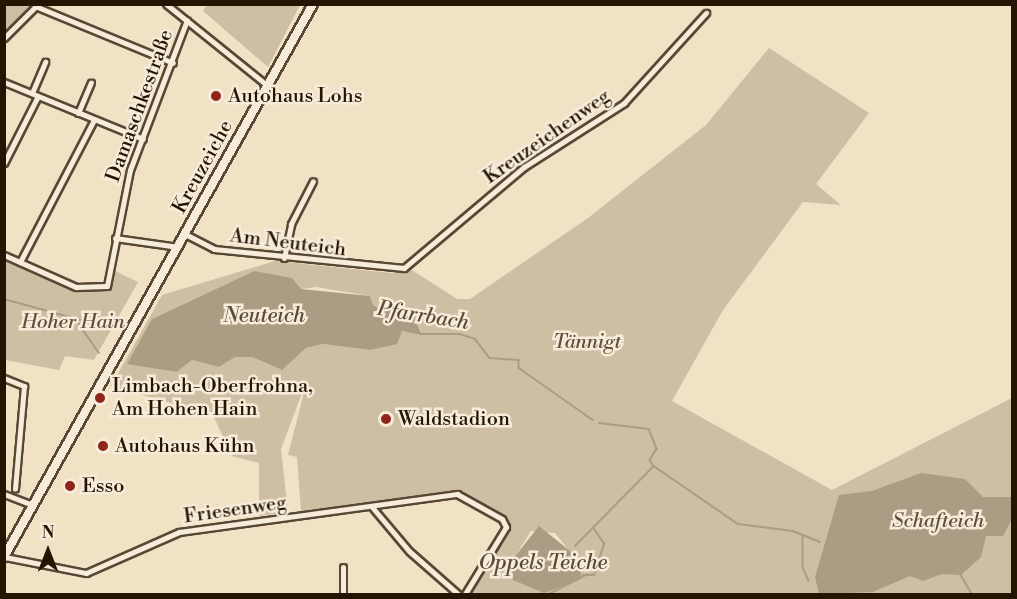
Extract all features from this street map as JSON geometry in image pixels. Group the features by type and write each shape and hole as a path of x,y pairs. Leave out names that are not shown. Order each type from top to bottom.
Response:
{"main road":[{"name":"Kreuzeiche","path":"5,557 313,4"}],"street":[{"path":"166,4 268,86"},
{"path":"4,38 36,5 173,63"},
{"name":"Kreuzeichenweg","path":"392,269 412,263 524,167 624,103 706,13"},
{"name":"Damaschkestraße","path":"20,262 76,287 107,286 115,238 142,139 173,63 187,20"},
{"path":"32,93 45,62"},
{"path":"4,82 142,139"},
{"path":"78,113 91,83"},
{"path":"4,163 38,96"},
{"path":"4,255 20,262 94,120"},
{"path":"284,258 291,224 313,181"},
{"name":"Am Neuteich","path":"185,234 214,249 392,269"},
{"path":"115,238 178,247"},
{"path":"4,378 24,388 15,489"},
{"path":"4,494 33,505"},
{"name":"Friesenweg","path":"5,557 86,573 179,532 457,494 502,519 506,532 465,594"},
{"path":"372,507 409,551 458,594"},
{"path":"343,567 343,594"}],"green space":[{"path":"5,5 37,5 5,38"},
{"path":"207,5 300,5 268,67 203,11"},
{"name":"Tännigt","path":"769,48 869,113 816,184 841,205 803,202 723,310 672,401 832,490 1012,398 1012,594 465,594 505,532 505,522 455,491 301,511 297,457 288,455 308,377 281,449 288,512 259,516 259,463 232,456 213,415 111,386 162,295 275,261 391,273 409,268 457,299 470,299 588,218 706,125","holes":["254,271 301,289 316,287 370,296 373,305 386,312 416,320 422,334 402,331 389,344 370,350 323,344 306,348 282,370 252,357 235,357 219,367 192,360 177,372 134,364 152,319","531,531 555,533 576,559 581,579 538,590 516,555"]},
{"name":"Hoher Hain","path":"4,255 76,287 104,290 115,271 138,282 94,360 65,356 59,370 5,360"}],"water":[{"name":"Neuteich","path":"254,271 292,278 301,289 370,296 373,305 386,312 394,308 412,312 422,335 402,331 397,344 370,350 323,344 306,348 282,370 252,357 235,357 219,367 192,360 177,372 127,364 152,319"},
{"name":"Schafteich","path":"921,473 965,479 983,497 1012,497 1012,519 1003,536 986,536 981,557 961,575 942,574 923,581 910,576 873,592 819,594 815,577 839,495 872,491"},
{"name":"Oppels Teiche","path":"539,526 570,551 581,567 581,579 544,593 513,580 509,574 516,555"}],"waterway":[{"name":"Pfarrbach","path":"4,299 103,326"},
{"name":"Pfarrbach","path":"79,324 99,353"},
{"name":"Pfarrbach","path":"421,334 460,334 475,339 490,358 519,360 519,368 593,420"},
{"name":"Pfarrbach","path":"599,423 649,429 657,449 650,460 654,466 738,524 793,531 820,542"},
{"path":"575,546 654,466"},
{"path":"583,575 594,575 604,544 594,529"},
{"path":"803,535 803,567 809,581"},
{"path":"549,594 586,575"},
{"path":"961,575 972,594"}],"place":[{"name":"Autohaus Lohs","path":"216,96"},
{"name":"Limbach-Oberfrohna, Am Hohen Hain","path":"100,398"},
{"name":"Waldstadion","path":"386,419"},
{"name":"Autohaus Kühn","path":"103,446"},
{"name":"Esso","path":"70,486"}]}
